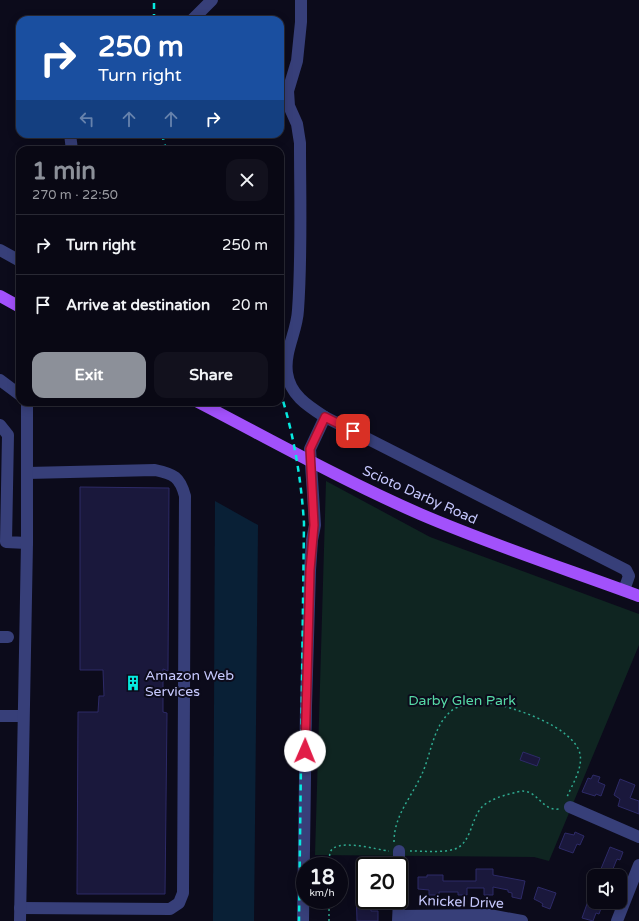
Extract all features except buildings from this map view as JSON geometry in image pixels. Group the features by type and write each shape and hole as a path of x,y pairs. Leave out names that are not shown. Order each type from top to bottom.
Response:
{"main road":[{"path":"0,296 16,305"},
{"name":"Scioto Darby Road","path":"206,406 332,472 419,513 474,536 639,596"}],"street":[{"path":"196,16 212,0"},
{"path":"301,0 302,22 298,61 288,91 289,106 299,130 300,159 298,310 294,335 288,354 287,373 290,384 298,397 305,404 325,417 626,570 629,576 624,590"},
{"path":"0,250 16,259"},
{"path":"0,380 16,392"},
{"path":"0,392 16,394"},
{"path":"20,921 27,543 27,406"},
{"path":"303,921 306,698 310,570 314,525 310,449 325,417"},
{"path":"0,425 8,435 6,542 27,543"},
{"path":"20,908 170,908 179,904 183,893 186,496 181,482 168,473 155,470 27,473"},
{"path":"0,716 23,716"},
{"path":"567,806 639,837"},
{"path":"396,851 397,857"},
{"path":"617,921 639,865"},
{"name":"Knickel Drive","path":"398,918 489,916 522,921"}],"path":[{"path":"330,857 330,853 333,849 340,846 351,845 396,851 448,850 460,846 467,837 477,814 482,807 490,801 517,792 529,791 552,809 559,809 567,806 580,764 579,752 572,741 556,728 516,710 487,702 464,705 451,711 439,727 420,778 399,816 394,833 396,851"},
{"path":"329,909 329,921"}],"green space":[{"name":"Darby Glen Park","path":"326,481 430,537 639,614 639,645 549,861 534,857 315,855"}],"water":[{"path":"215,501 258,525 254,921 213,921"}],"railway":[{"path":"154,0 154,16"},
{"path":"163,138 165,146"},
{"path":"284,406 296,457 304,523 299,921"}],"place":[{"name":"Amazon Web Services","path":"133,683"}],"route":[{"path":"305,751 310,570 314,525 310,449 325,417 353,431"}]}
